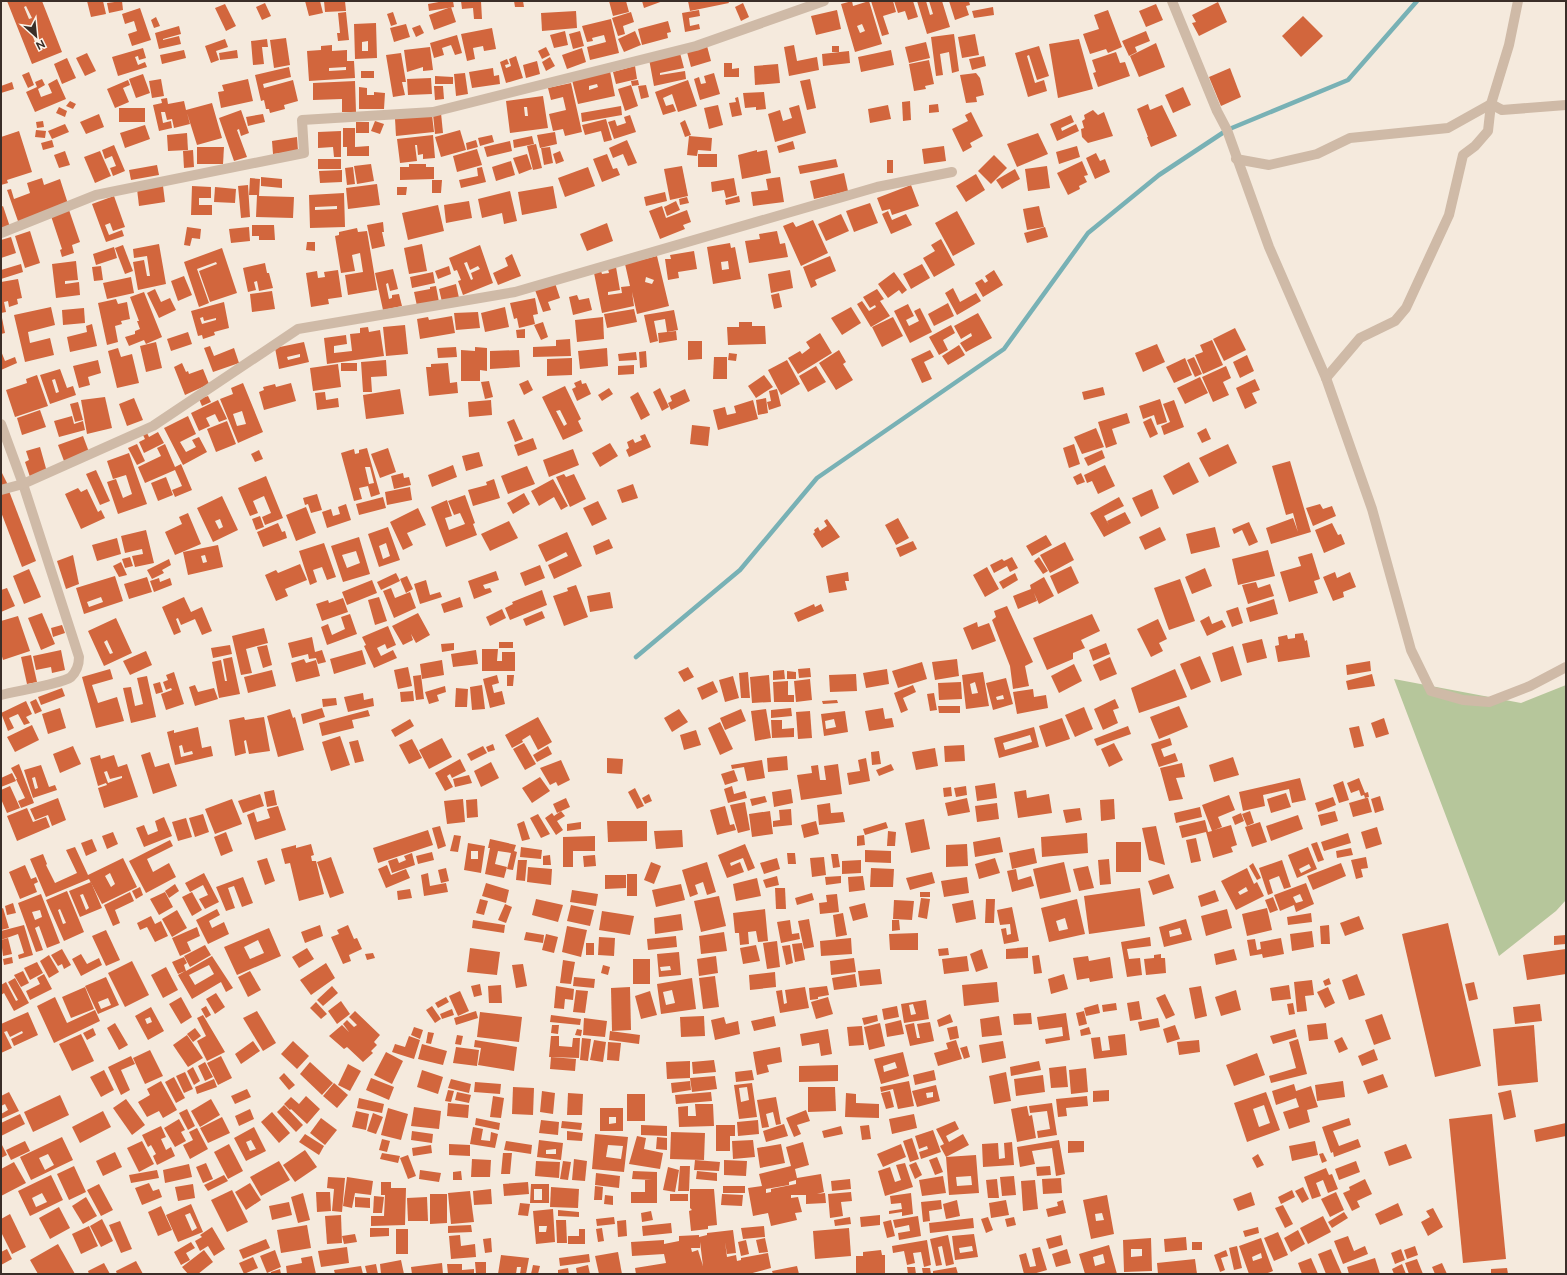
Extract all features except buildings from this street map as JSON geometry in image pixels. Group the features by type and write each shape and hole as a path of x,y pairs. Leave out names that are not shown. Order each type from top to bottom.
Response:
{"street":[{"path":"1,233 96,195 304,154 302,120 433,112 696,46 824,1"},
{"path":"1172,1 1217,111 1227,130 1236,159 1269,247 1326,378 1372,509 1411,650 1431,691 1464,700 1489,702 1530,686 1566,667"},
{"path":"1326,378 1360,338 1395,321 1406,308 1449,215 1463,155 1475,146 1488,131 1491,104 1509,45 1518,1"},
{"path":"1236,159 1269,165 1317,154 1350,138 1448,128 1491,104"},
{"path":"1491,104 1502,110 1566,105"},
{"path":"1,490 23,484 153,426 298,329 515,292 877,187 952,172"},
{"path":"1,424 23,484 79,657 78,665 71,677 60,681 1,694"}],"green space":[{"path":"1394,679 1521,703 1566,685 1566,900 1556,911 1499,956"}],"waterway":[{"path":"636,657 740,570 817,478 1004,349 1088,233 1159,175 1227,130 1348,80 1417,1"}]}
